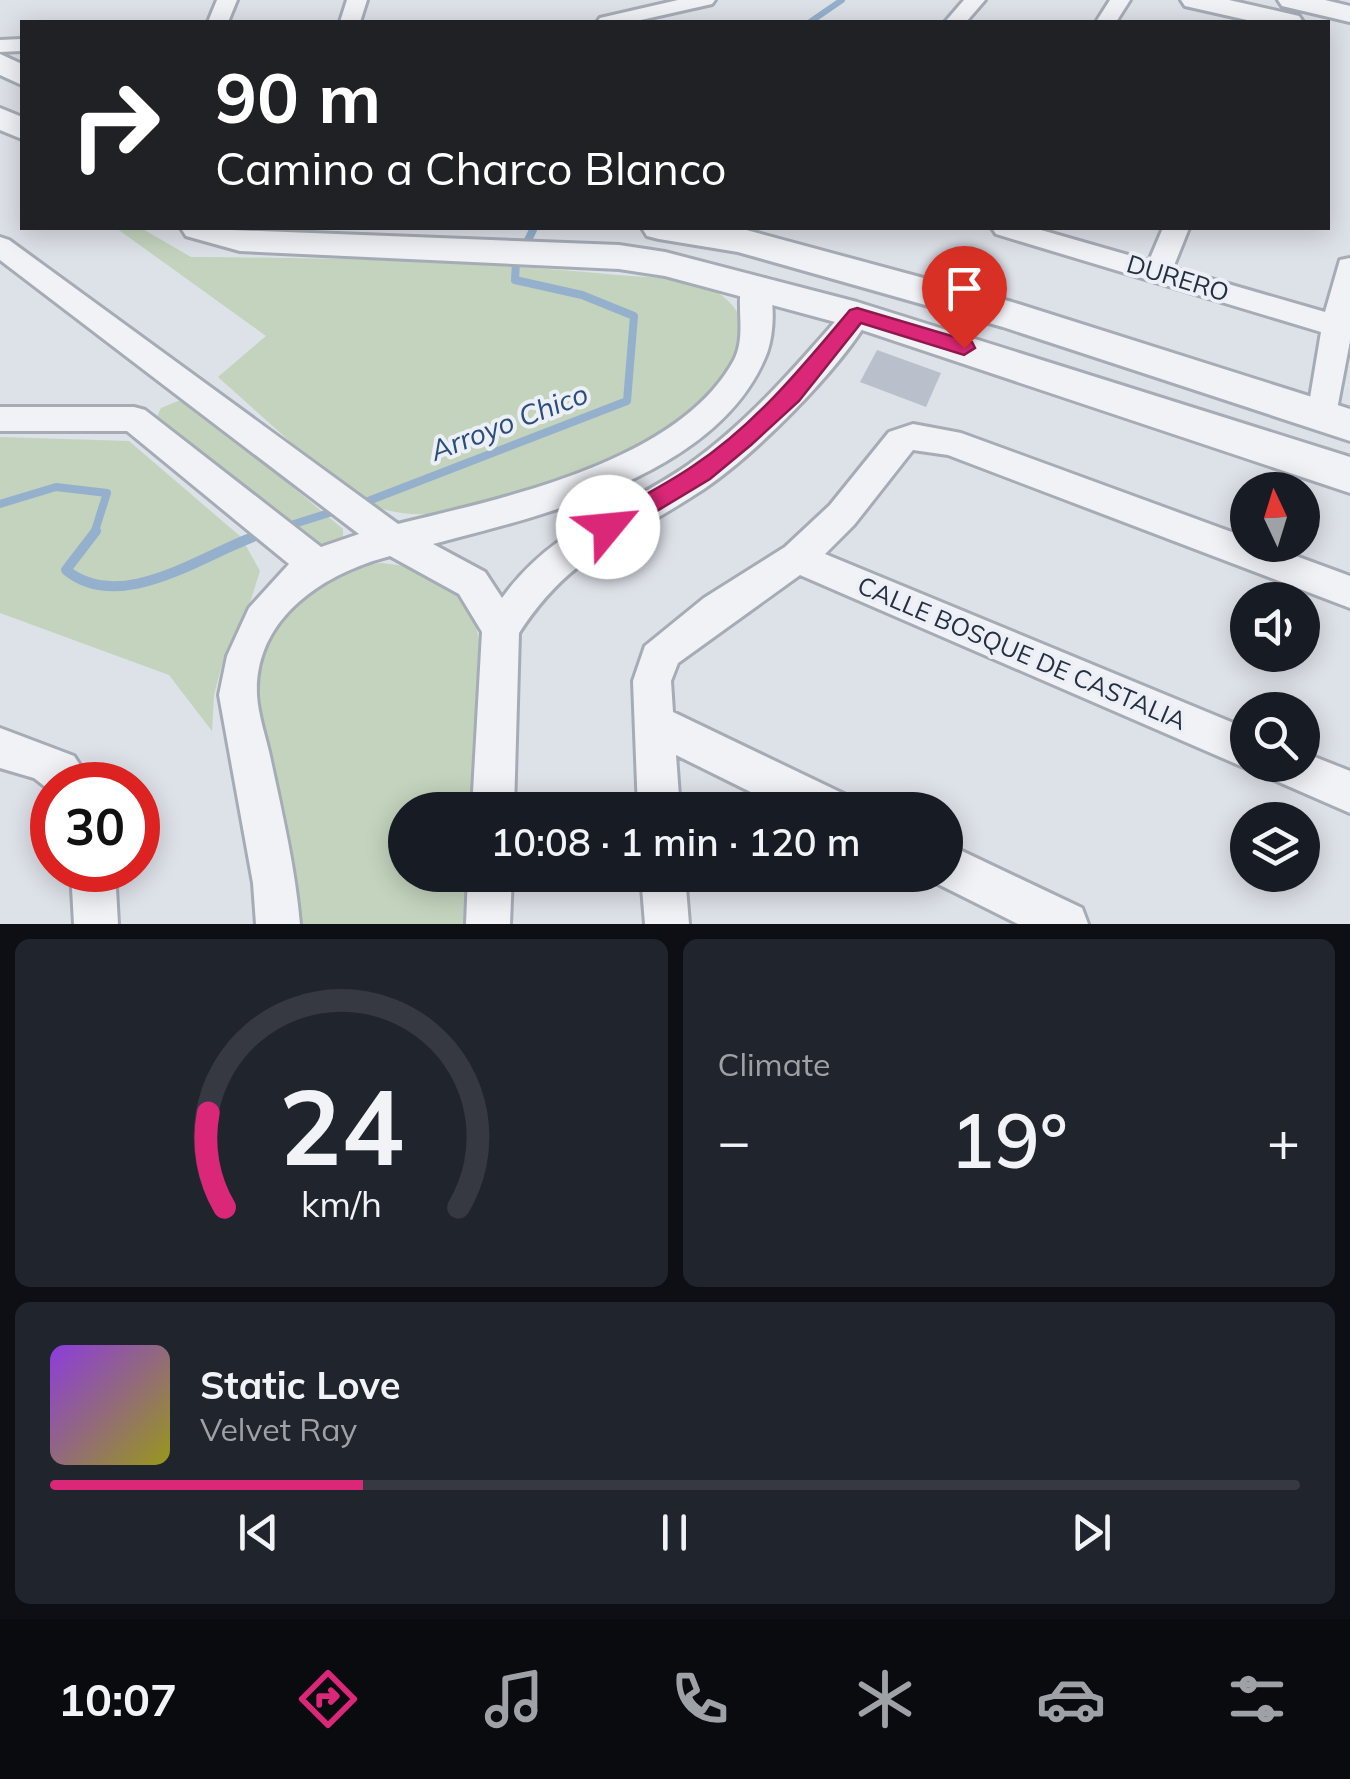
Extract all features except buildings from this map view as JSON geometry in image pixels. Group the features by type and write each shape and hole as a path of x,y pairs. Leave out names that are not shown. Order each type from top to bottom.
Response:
{"street":[{"path":"957,20 975,0"},
{"path":"1194,0 1270,20"},
{"path":"1291,0 1350,14"},
{"path":"620,20 691,9"},
{"path":"206,230 240,239 624,242 666,264 857,315 1000,359 1350,475"},
{"path":"673,230 738,240 1012,316 1336,420 1350,267"},
{"name":"DURERO","path":"1013,230 1343,328"},
{"path":"1158,272 1175,230"},
{"path":"0,246 393,540 472,584 501,629"},
{"path":"0,281 43,280"},
{"path":"278,924 275,883 238,695 240,666 264,612 318,565 393,540 528,505 580,486 644,456 698,422 732,387 750,357 756,338 755,286"},
{"path":"494,792 501,629 527,589 557,560 702,473 743,439 791,395 857,315"},
{"path":"1000,359 1012,316"},
{"path":"134,419 178,382"},
{"path":"0,419 134,419 318,565"},
{"path":"659,792 652,682 665,650 717,610 797,558 842,515 900,442 913,436 933,438 1350,592"},
{"name":"CALLE BOSQUE DE CASTALIA","path":"797,558 1230,741"},
{"path":"654,724 794,792"},
{"path":"0,748 42,762"},
{"path":"1320,779 1350,792"},
{"path":"963,874 1066,924"},
{"path":"95,892 96,924"},
{"path":"488,924 489,892"},
{"path":"665,892 667,924"}],"green space":[{"path":"119,230 144,230 191,257 451,263 678,280 705,287 729,301 743,330 731,369 703,400 665,429 571,477 479,506 432,514 399,513 355,500 218,377 266,336"},
{"path":"178,401 190,402 343,529 343,540 321,552 155,421 161,408"},
{"path":"0,437 129,441 241,537 260,571 248,609 225,653 214,695 212,731 169,675 0,613"},
{"path":"382,563 440,575 455,585 469,604 481,660 475,792 388,792 388,892 471,892 470,924 302,924 285,811 256,710 256,658 264,636 295,600 336,575"}],"waterway":[{"name":"Arroyo Chico","path":"813,20 842,0"},
{"path":"527,242 533,230"},
{"name":"Arroyo Chico","path":"363,503 627,401 634,316 582,295 515,280 516,262"},
{"path":"0,504 56,487 107,493 94,533"},
{"path":"294,524 329,513"},
{"path":"94,533 66,570 87,582 110,586 160,578 253,537"}],"route":[{"path":"608,527 702,473 743,439 791,395 857,315 964,348"}]}
